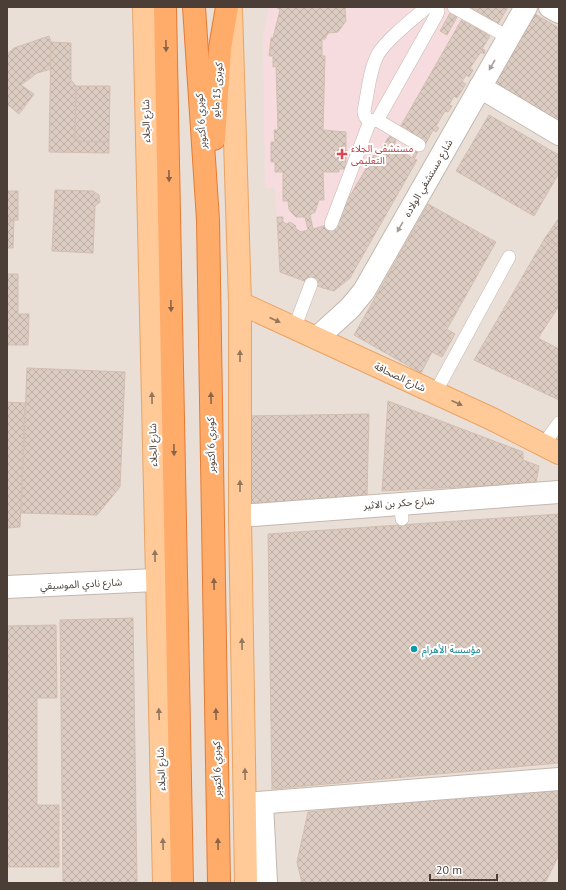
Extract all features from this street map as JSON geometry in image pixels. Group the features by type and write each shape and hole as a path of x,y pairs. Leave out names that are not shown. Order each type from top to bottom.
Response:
{"highway":[{"path":"165,7 182,883"},
{"name":"كوبري 6 أكتوبر","path":"194,7 208,220 219,883"},
{"name":"كوبرى 15 مايو","path":"208,220 220,48 231,9"}],"main road":[{"name":"شارع الجلاء","path":"144,7 164,883"},
{"path":"231,9 240,303 240,516 253,803 246,883"},
{"name":"شارع الصحافة","path":"240,303 490,418 551,449"}],"street":[{"name":"شارع مستشفي الولاده","path":"317,338 350,308 364,291 526,7"},
{"path":"550,7 559,12"},
{"path":"480,87 559,134"},
{"name":"شارع حكر بن الاثير","path":"240,516 401,511 559,492"},
{"name":"شارع نادي الموسيقي","path":"7,587 156,580"},
{"path":"266,883 253,803 559,780"}],"lane":[{"path":"454,7 508,37"},
{"path":"331,224 373,120 436,8"},
{"path":"436,8 386,44 378,55 373,67 364,115 366,119 373,120 440,157"},
{"path":"435,393 509,257"},
{"path":"294,329 311,284"},
{"path":"551,449 559,423"}],"shaded area":[{"path":"7,7 559,7 559,883 7,883"},
{"name":"مستشفى الجلاء التعليمى","path":"269,7 508,7 483,48 485,50 484,54 480,52 471,68 473,70 469,77 466,75 462,82 466,84 457,98 454,97 449,104 452,106 448,112 445,111 436,126 439,128 436,132 433,131 350,278 334,291 280,272 275,188 265,188 263,36"}],"building":[{"path":"276,7 346,7 346,21 338,32 328,33 325,39 322,39 322,56 325,56 323,130 346,132 346,169 339,169 339,172 323,172 324,200 319,200 315,212 310,215 313,229 334,223 374,155 377,156 390,136 394,137 396,140 394,147 412,158 419,145 399,129 462,19 490,36 482,49 485,50 484,54 481,52 470,68 473,70 469,77 466,75 462,82 466,84 457,98 454,96 449,105 452,106 448,112 445,111 436,126 439,128 436,132 433,130 425,145 423,143 414,159 417,160 350,278 334,291 280,272 277,217 283,217 283,222 287,224 290,222 301,232 308,230 305,217 296,217 289,209 288,201 283,201 283,172 275,172 275,162 271,162 271,142 275,142 274,130 278,130 276,66 273,67 273,56 269,56 271,38 273,38 280,10"},
{"path":"508,7 498,24 471,8"},
{"path":"450,13 457,17 447,35 440,31"},
{"path":"535,14 559,28 559,121 490,83"},
{"path":"49,36 51,42 51,69 37,73 21,85 34,94 19,114 7,104 7,54 14,48"},
{"path":"51,42 71,43 71,80 76,86 75,141 109,142 109,153 49,152"},
{"path":"76,86 110,86 109,142 75,141"},
{"path":"489,115 559,155 559,173 534,216 456,171"},
{"path":"55,190 93,191 99,195 100,202 95,206 93,253 52,251"},
{"path":"7,191 18,191 18,220 7,220"},
{"path":"428,204 496,242 447,329 455,334 442,357 432,352 421,373 354,335"},
{"path":"559,218 559,247 545,238"},
{"path":"7,220 14,220 13,248 7,248"},
{"path":"545,238 559,247 559,306 538,338 559,349 559,400 474,360"},
{"path":"7,274 18,274 18,314 29,314 28,345 7,345"},
{"path":"27,368 125,372 120,487 97,515 21,513"},
{"path":"388,401 523,452 523,460 539,466 536,483 382,491"},
{"path":"7,402 25,403 20,527 7,528"},
{"path":"369,414 367,496 245,506 246,416"},
{"name":"مؤسسة الأهرام","path":"559,514 559,763 272,789 268,534"},
{"path":"133,618 137,883 63,883 60,620"},
{"path":"56,625 57,698 37,698 37,805 59,805 59,867 7,867 7,626"},
{"path":"559,786 559,855 545,883 302,883 297,862 308,812"}],"place":[{"name":"مستشفى الجلاء التعليمى","path":"342,154"},
{"name":"مؤسسة الأهرام","path":"414,649"}]}
